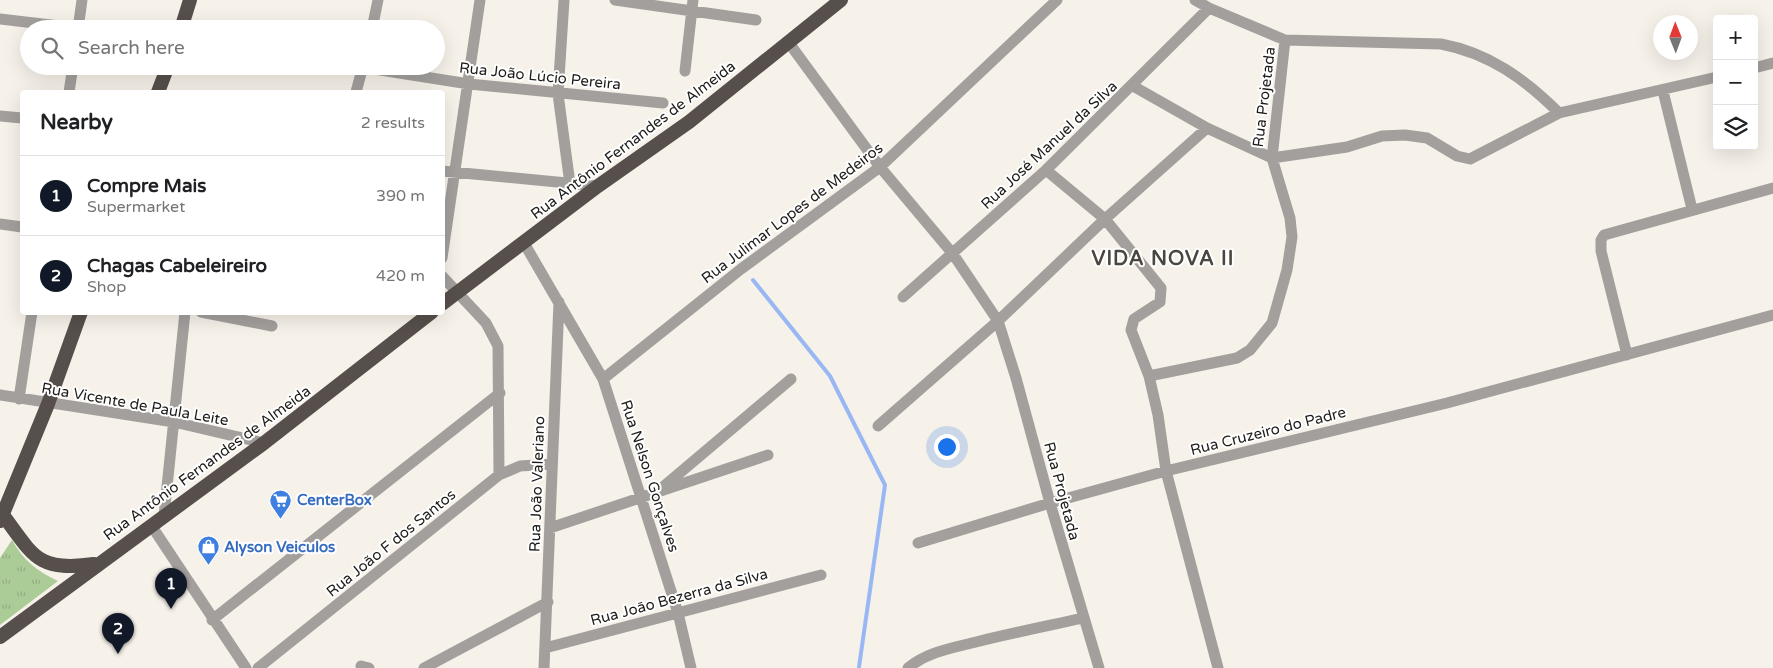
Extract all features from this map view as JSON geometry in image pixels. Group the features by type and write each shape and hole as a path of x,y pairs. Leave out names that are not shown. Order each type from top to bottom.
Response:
{"highway":[{"path":"184,20 190,0"},
{"name":"Rua Antônio Fernandes de Almeida","path":"445,302 598,186 689,122 841,0"},
{"path":"159,90 165,75"},
{"path":"80,315 48,404 1,517 31,553 47,564 63,567 96,564"},
{"name":"Rua Antônio Fernandes de Almeida","path":"0,637 96,564 264,442 428,315"}],"street":[{"path":"81,20 82,0"},
{"path":"374,20 378,0"},
{"path":"445,214 448,171 469,84 480,0"},
{"path":"564,0 558,94 570,184"},
{"path":"615,0 692,5 756,20"},
{"name":"Rua Julimar Lopes de Medeiros","path":"603,379 741,269 880,166 1057,0"},
{"path":"1195,0 1209,8 1285,40 1441,44 1466,49 1512,72 1537,90 1559,113"},
{"path":"685,71 692,5"},
{"name":"Rua José Manuel da Silva","path":"903,297 1046,170 1133,86 1209,8"},
{"path":"0,19 20,21"},
{"name":"Rua Projetada","path":"1149,376 1237,358 1250,350 1272,323 1287,270 1292,238 1290,218 1272,158 1285,40"},
{"name":"Rua Projetada","path":"789,43 880,166 953,254 998,321 1099,668"},
{"path":"1758,67 1773,63"},
{"path":"69,90 72,75"},
{"path":"356,90 359,75"},
{"name":"Rua João Lúcio Pereira","path":"411,75 469,84 558,94 663,103"},
{"path":"1272,158 1347,147 1382,136 1405,135 1427,138 1457,156 1470,159 1559,113 1663,91 1713,78"},
{"name":"Rua Projetada","path":"1133,86 1207,128 1272,158"},
{"path":"1663,91 1692,209"},
{"path":"0,116 20,118"},
{"path":"878,426 998,321 1105,219 1207,128"},
{"path":"1046,170 1105,219 1162,293 1160,302 1141,313 1132,324 1131,330 1149,376 1158,415 1166,471 1218,668"},
{"path":"448,171 598,186"},
{"path":"1627,355 1601,251 1601,240 1608,232 1773,188"},
{"path":"0,224 20,227"},
{"name":"Rua Nelson Gonçalves","path":"524,243 603,379 678,613 691,668"},
{"path":"445,279 486,323 498,346 500,393 499,475"},
{"name":"Rua João Valeriano","path":"544,668 559,302"},
{"path":"19,399 32,315"},
{"path":"164,516 185,315"},
{"path":"216,315 272,326"},
{"name":"Rua Cruzeiro do Padre","path":"918,543 1050,503 1166,471 1447,403 1773,315"},
{"path":"658,491 791,379"},
{"path":"212,620 500,393"},
{"name":"Rua Vicente de Paula Leite","path":"0,395 48,404 174,422 264,442"},
{"path":"550,528 768,455"},
{"name":"Rua João F dos Santos","path":"258,668 499,475 520,466 552,464"},
{"path":"151,525 212,620 246,668"},
{"name":"Rua Joāo Bezerra da Silva","path":"546,648 821,576"},
{"path":"424,668 548,602"},
{"path":"908,668 916,662 938,652 1024,630 1083,618"}],"green space":[{"path":"12,540 31,564 58,581 0,625 0,558"}],"waterway":[{"path":"753,280 830,376 885,485 859,667"}],"place":[{"name":"CenterBox","path":"281,519"},
{"name":"Alyson Veiculos","path":"208,566"},
{"name":"Compre Mais","path":"171,609"},
{"name":"Chagas Cabeleireiro","path":"118,654"}],"district":[{"name":"VIDA NOVA II","path":"1163,258"}]}
